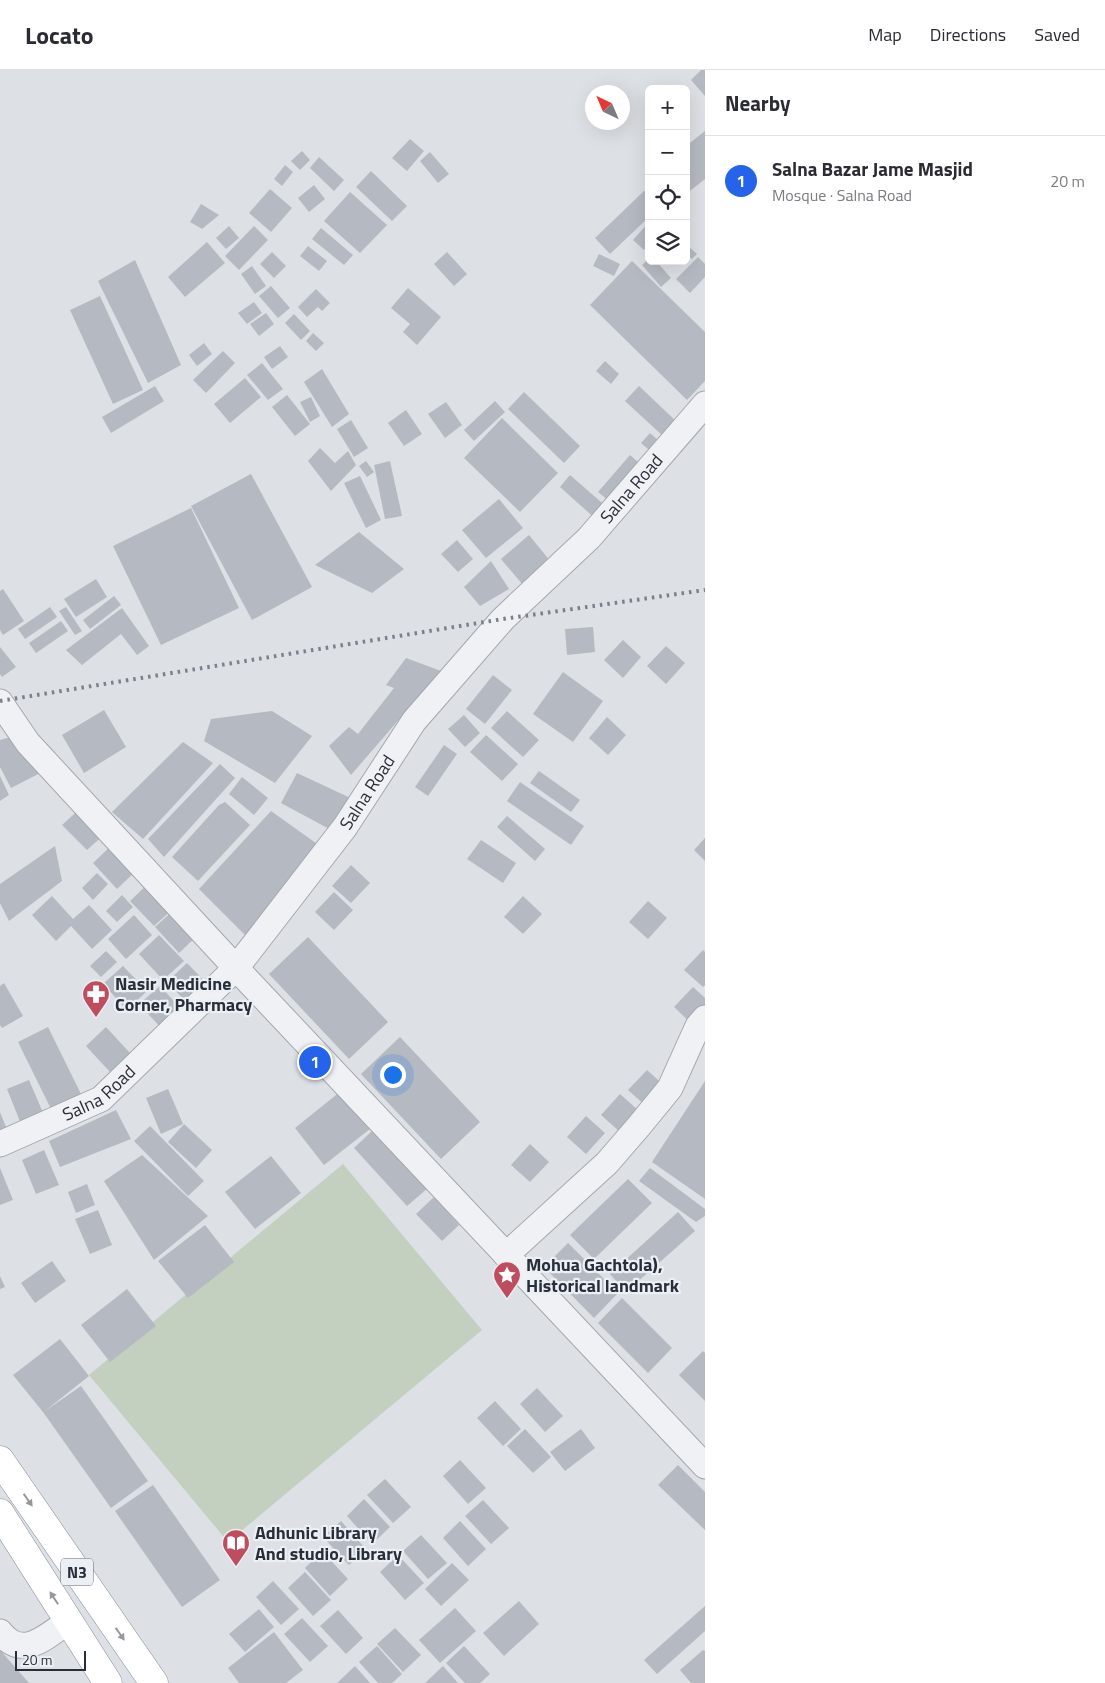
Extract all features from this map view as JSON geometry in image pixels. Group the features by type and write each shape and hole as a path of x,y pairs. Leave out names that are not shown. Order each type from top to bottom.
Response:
{"highway":[{"name":"N3","path":"0,1460 154,1683"},
{"name":"N3","path":"0,1513 69,1621 103,1681"}],"street":[{"name":"Salna Road","path":"0,1144 100,1099 236,968 345,827 414,721 503,619 589,538 705,404"},
{"path":"0,702 28,743 236,968 705,1466"},
{"path":"506,1254 607,1163 639,1126 670,1088 698,1026 705,1018"},
{"path":"0,1632 16,1646 32,1645 69,1621"}],"green space":[{"path":"343,1164 482,1330 228,1542 89,1375"}],"building":[{"path":"701,70 705,70 705,96 691,80"},
{"path":"705,131 705,179 690,191 690,175 690,143"},
{"path":"410,139 424,151 407,171 392,158"},
{"path":"302,151 310,160 300,170 291,161"},
{"path":"430,152 449,174 438,183 420,161"},
{"path":"319,157 344,180 334,191 310,168"},
{"path":"285,165 293,172 282,186 274,179"},
{"path":"371,171 407,206 392,221 356,187"},
{"path":"314,185 325,199 309,212 298,198"},
{"path":"270,189 292,208 271,232 249,213"},
{"path":"350,192 387,225 360,253 324,221"},
{"path":"645,192 645,221 610,254 595,238"},
{"path":"201,204 219,215 202,229 190,222"},
{"path":"229,226 239,238 226,249 216,238"},
{"path":"254,226 268,240 239,270 225,256"},
{"path":"645,226 645,249 633,240"},
{"path":"321,228 353,255 344,265 312,239"},
{"path":"207,242 225,263 185,297 168,277"},
{"path":"308,246 327,261 319,271 300,256"},
{"path":"690,248 697,254 692,259 690,257"},
{"path":"272,252 286,266 274,278 260,264"},
{"path":"447,252 467,274 454,286 434,264"},
{"path":"599,254 620,264 614,276 593,266"},
{"path":"698,257 705,264 705,277 690,293 676,279"},
{"path":"135,260 181,365 148,383 98,281"},
{"path":"632,261 705,332 705,381 687,400 590,305"},
{"path":"645,262 645,265 660,265 671,278 661,287 642,265"},
{"path":"252,266 266,286 255,294 241,274"},
{"path":"271,286 290,308 278,318 259,296"},
{"path":"408,288 441,317 417,345 403,332 410,324 391,308"},
{"path":"316,289 330,303 322,311 318,307 307,317 298,307"},
{"path":"100,296 143,390 113,404 70,310"},
{"path":"254,302 262,313 247,324 238,313"},
{"path":"266,313 274,324 259,336 250,324"},
{"path":"294,314 310,331 301,340 285,323"},
{"path":"313,333 324,343 316,351 306,341"},
{"path":"204,343 212,354 197,366 189,355"},
{"path":"280,346 288,357 272,369 264,357"},
{"path":"223,351 235,363 206,393 193,380"},
{"path":"605,361 619,374 611,384 596,371"},
{"path":"262,363 283,389 268,400 247,375"},
{"path":"322,369 349,414 332,427 304,382"},
{"path":"245,378 261,397 230,423 214,404"},
{"path":"155,386 164,401 111,433 102,417"},
{"path":"639,386 678,423 664,437 625,401"},
{"path":"524,392 580,446 564,463 508,409"},
{"path":"287,395 310,424 295,436 272,407"},
{"path":"311,397 320,416 310,422 300,402"},
{"path":"495,401 505,412 474,441 464,430"},
{"path":"446,402 462,425 445,438 428,414"},
{"path":"406,410 422,434 404,446 388,423"},
{"path":"502,418 558,473 520,512 464,458"},
{"path":"351,420 368,448 354,457 337,429"},
{"path":"650,433 665,446 656,456 641,443"},
{"path":"320,448 335,463 348,451 356,465 331,491 308,461"},
{"path":"630,455 645,468 614,505 598,492"},
{"path":"366,461 374,472 367,477 359,466"},
{"path":"390,461 402,516 385,519 374,465"},
{"path":"251,474 312,587 252,620 191,506"},
{"path":"570,475 609,509 598,521 560,487"},
{"path":"360,476 381,520 366,528 344,483"},
{"path":"499,499 523,528 486,558 462,530"},
{"path":"191,508 239,608 161,645 113,546"},
{"path":"359,532 404,569 372,593 315,565"},
{"path":"529,535 551,562 523,585 501,559"},
{"path":"457,540 473,559 458,572 441,554"},
{"path":"491,561 509,589 480,606 464,587"},
{"path":"96,579 107,597 76,617 64,599"},
{"path":"3,589 24,621 3,635 0,630 0,591"},
{"path":"114,596 121,605 90,629 83,620"},
{"path":"50,607 57,617 25,639 18,629"},
{"path":"66,607 82,631 75,635 59,611"},
{"path":"122,608 149,646 137,655 121,634 82,665 66,650"},
{"path":"61,621 68,631 36,653 29,643"},
{"path":"593,627 595,652 567,655 565,629"},
{"path":"623,640 641,657 623,678 604,660"},
{"path":"666,646 685,663 666,684 647,666"},
{"path":"0,647 16,667 2,677 0,674"},
{"path":"406,658 441,671 351,775 329,746 349,727 358,734 394,688 386,685"},
{"path":"563,672 603,701 573,742 533,714"},
{"path":"493,675 512,690 485,724 466,709"},
{"path":"104,710 126,747 84,773 62,735"},
{"path":"272,711 312,736 275,783 204,741 211,719"},
{"path":"507,711 539,740 523,757 491,728"},
{"path":"464,715 480,733 465,747 448,729"},
{"path":"607,717 626,735 608,755 589,738"},
{"path":"18,735 46,770 11,788 0,767 0,740"},
{"path":"486,735 518,764 502,781 470,752"},
{"path":"183,742 213,763 143,839 112,812"},
{"path":"444,745 457,754 428,796 415,787"},
{"path":"220,764 235,778 164,857 148,839"},
{"path":"539,771 580,800 571,812 530,783"},
{"path":"297,773 357,801 333,831 281,803"},
{"path":"0,776 9,795 0,801"},
{"path":"242,777 268,798 254,815 229,794"},
{"path":"520,782 584,826 571,845 507,801"},
{"path":"225,802 250,825 198,881 172,857 219,805"},
{"path":"83,806 107,832 87,850 62,825"},
{"path":"271,811 320,846 249,939 199,889"},
{"path":"507,816 545,849 535,861 497,827"},
{"path":"705,838 705,861 694,850"},
{"path":"481,840 516,863 503,883 467,859"},
{"path":"113,844 137,870 117,889 93,863"},
{"path":"55,846 62,881 9,921 0,903 0,884"},
{"path":"351,865 370,883 351,903 332,886"},
{"path":"97,873 108,884 93,900 82,888"},
{"path":"150,882 174,908 154,926 130,901"},
{"path":"334,892 353,910 334,930 315,912"},
{"path":"122,895 133,907 117,922 106,911"},
{"path":"52,896 73,919 89,905 112,930 92,949 71,926 56,941 32,915"},
{"path":"523,896 542,914 523,934 504,917"},
{"path":"648,901 667,918 648,939 629,922"},
{"path":"176,908 199,934 179,953 155,927"},
{"path":"134,915 152,935 126,959 108,939"},
{"path":"159,935 184,961 163,980 139,954"},
{"path":"308,937 388,1022 349,1059 269,974"},
{"path":"703,950 705,952 705,985 703,987 684,970"},
{"path":"106,951 117,962 101,977 90,966"},
{"path":"187,963 211,988 191,1007 167,982"},
{"path":"123,966 147,991 127,1010 103,984"},
{"path":"4,983 23,1016 2,1028 0,1025 0,986"},
{"path":"160,986 183,1011 163,1030 139,1004"},
{"path":"693,987 705,998 705,1012 693,1025 674,1007"},
{"path":"48,1027 81,1094 51,1109 18,1042"},
{"path":"106,1027 130,1053 110,1072 86,1046"},
{"path":"400,1037 480,1122 441,1159 361,1074"},
{"path":"647,1070 666,1087 647,1107 628,1090"},
{"path":"29,1080 44,1115 21,1124 7,1089"},
{"path":"705,1081 705,1199 652,1162"},
{"path":"168,1089 183,1124 161,1134 146,1098"},
{"path":"341,1091 370,1129 324,1165 295,1128"},
{"path":"620,1094 639,1111 620,1132 601,1115"},
{"path":"116,1110 131,1139 60,1167 49,1141"},
{"path":"0,1112 8,1132 0,1135"},
{"path":"586,1116 605,1133 586,1154 567,1137"},
{"path":"184,1124 212,1150 196,1168 168,1142"},
{"path":"150,1126 204,1181 188,1196 134,1141"},
{"path":"374,1129 428,1188 407,1206 354,1148"},
{"path":"530,1144 549,1162 530,1182 511,1165"},
{"path":"44,1150 59,1185 36,1194 22,1160"},
{"path":"142,1155 208,1216 154,1260 104,1181"},
{"path":"271,1156 301,1193 255,1229 225,1192"},
{"path":"0,1168 13,1200 0,1205"},
{"path":"650,1168 705,1209 705,1216 696,1222 639,1181"},
{"path":"628,1179 652,1203 594,1259 570,1235"},
{"path":"87,1184 95,1205 76,1213 68,1192"},
{"path":"434,1197 459,1225 442,1241 416,1214"},
{"path":"98,1210 112,1245 90,1254 75,1219"},
{"path":"678,1212 695,1231 626,1292 610,1274"},
{"path":"205,1225 234,1262 188,1298 158,1261"},
{"path":"568,1243 618,1293 594,1318 544,1267"},
{"path":"52,1261 66,1281 35,1303 21,1283"},
{"path":"0,1276 5,1287 0,1289"},
{"path":"127,1289 156,1326 110,1362 81,1325"},
{"path":"622,1298 672,1348 648,1373 598,1323"},
{"path":"60,1339 89,1376 45,1411 81,1386 148,1481 111,1508 43,1412 13,1375"},
{"path":"703,1351 705,1353 705,1401 679,1375"},
{"path":"537,1388 563,1416 545,1432 520,1404"},
{"path":"495,1401 521,1429 503,1446 477,1418"},
{"path":"525,1429 551,1457 533,1473 507,1446"},
{"path":"581,1429 595,1448 565,1471 550,1452"},
{"path":"460,1460 486,1488 468,1504 443,1476"},
{"path":"678,1465 705,1492 705,1530 658,1485"},
{"path":"385,1479 411,1507 393,1523 367,1495"},
{"path":"153,1485 220,1580 182,1607 115,1511"},
{"path":"364,1499 390,1527 372,1544 347,1516"},
{"path":"483,1500 509,1528 491,1544 465,1516"},
{"path":"341,1521 366,1549 349,1565 323,1537"},
{"path":"460,1521 486,1549 468,1566 443,1538"},
{"path":"421,1535 447,1563 428,1579 403,1551"},
{"path":"322,1551 348,1579 330,1596 305,1568"},
{"path":"398,1555 424,1583 405,1600 380,1572"},
{"path":"452,1563 469,1580 441,1606 425,1589"},
{"path":"305,1572 331,1600 313,1616 288,1588"},
{"path":"273,1581 299,1609 281,1625 256,1597"},
{"path":"519,1601 539,1624 504,1656 483,1633"},
{"path":"705,1606 705,1631 657,1674 644,1660"},
{"path":"455,1608 476,1631 440,1663 419,1640"},
{"path":"259,1609 274,1627 245,1652 229,1634"},
{"path":"338,1610 363,1638 346,1654 320,1626"},
{"path":"302,1618 328,1646 310,1662 284,1634"},
{"path":"395,1628 421,1655 403,1672 377,1644"},
{"path":"274,1632 303,1670 286,1683 239,1683 228,1668"},
{"path":"377,1646 402,1674 392,1683 378,1683 359,1662"},
{"path":"464,1646 490,1674 480,1683 465,1683 446,1663"},
{"path":"0,1650 29,1683 0,1683"},
{"path":"703,1650 705,1651 705,1683 691,1683 680,1670"},
{"path":"355,1666 370,1683 337,1683"},
{"path":"443,1666 458,1683 425,1683"}],"railway":[{"path":"0,701 503,619 705,590"}],"place":[{"name":"Nasir Medicine Corner, Pharmacy","path":"96,1018"},
{"name":"Salna Bazar Jame Masjid","path":"315,1062"},
{"name":"Mohua Gachtola), Historical landmark","path":"507,1299"},
{"name":"Adhunic Library And studio, Library","path":"236,1567"}]}
